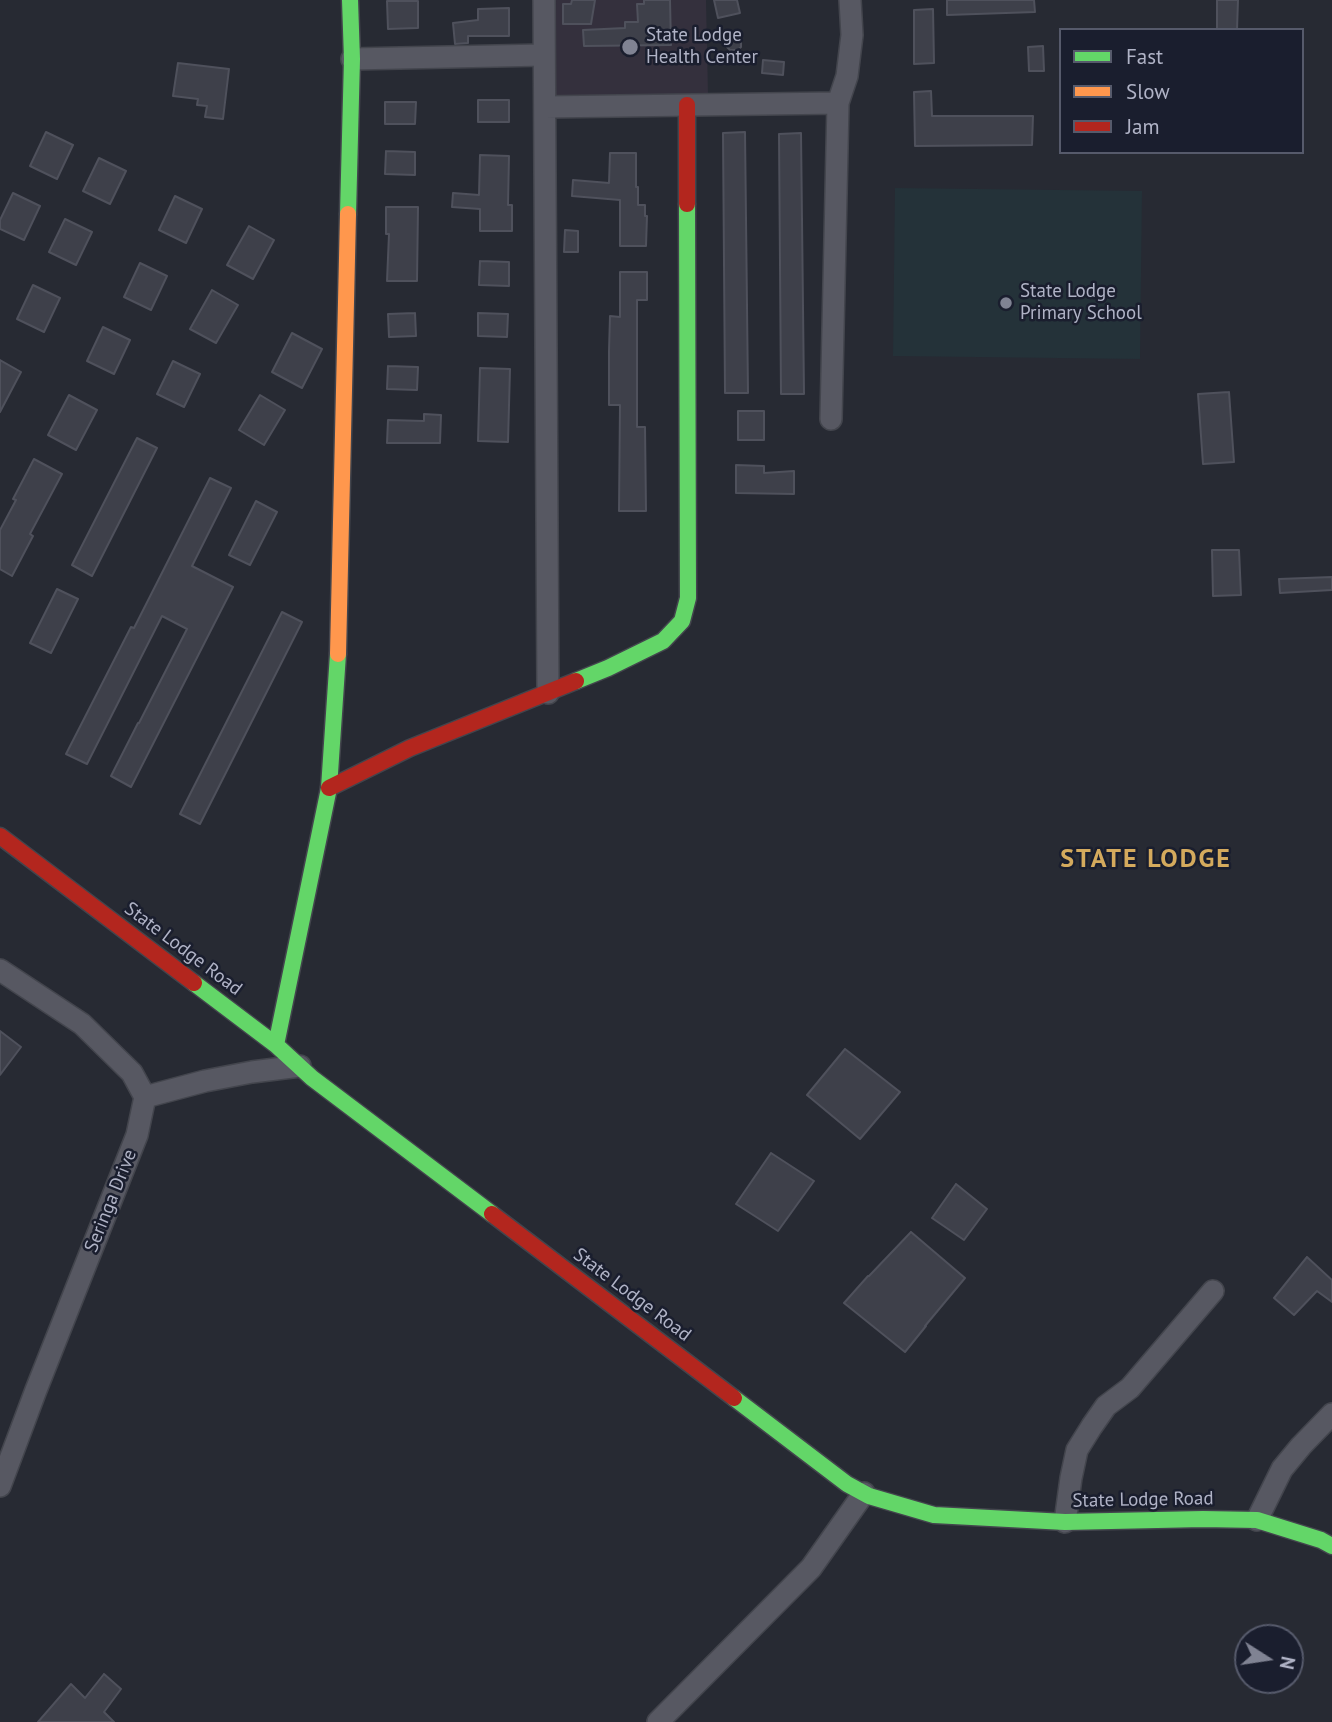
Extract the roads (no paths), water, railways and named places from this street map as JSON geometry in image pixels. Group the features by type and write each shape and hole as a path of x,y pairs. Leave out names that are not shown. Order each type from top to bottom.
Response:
{"street":[{"path":"276,1045 329,788 338,664 352,59 350,0"},
{"path":"544,0 548,693"},
{"path":"831,419 838,103 847,76 852,35 850,0"},
{"path":"352,59 544,55"},
{"path":"545,107 838,103"},
{"path":"329,788 410,748 608,668 663,641 682,621 688,598 687,105"},
{"name":"State Lodge Road","path":"0,836 814,1459 847,1484 869,1496 934,1515 1065,1522 1257,1520 1332,1546"},
{"path":"0,970 82,1024 132,1073 145,1097 205,1081 300,1066"},
{"name":"Seringa Drive","path":"0,1486 137,1135 145,1097"},
{"path":"1065,1522 1077,1450 1084,1438 1106,1406 1130,1388 1213,1291"},
{"path":"1257,1520 1283,1469 1332,1414"},
{"path":"658,1722 811,1568 864,1493"}],"place":[{"name":"State Lodge Health Center","path":"630,47"},
{"name":"State Lodge Primary School","path":"1006,303"}],"district":[{"name":"STATE LODGE","path":"1146,860"}]}
